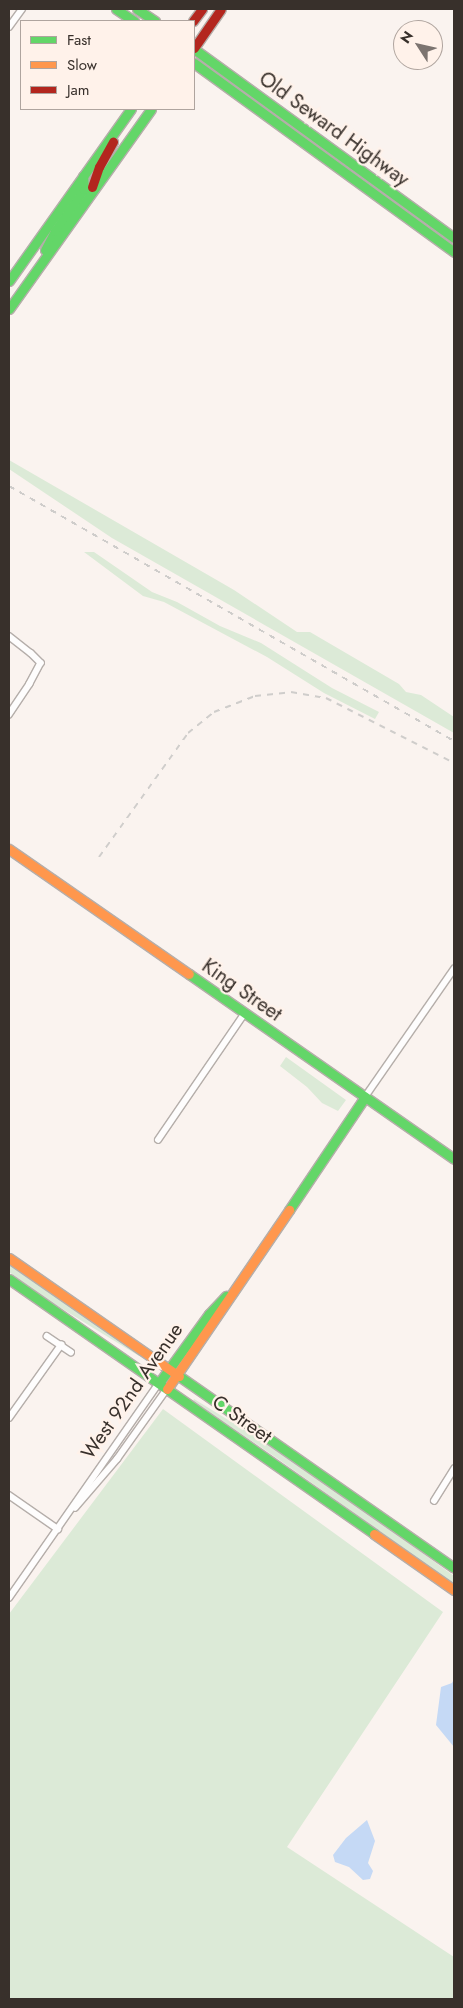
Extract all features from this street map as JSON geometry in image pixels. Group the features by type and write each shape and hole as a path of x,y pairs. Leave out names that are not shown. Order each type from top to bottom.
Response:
{"main road":[{"path":"116,9 132,20"},
{"path":"137,9 154,20"},
{"path":"194,20 202,9"},
{"path":"195,47 221,9"},
{"name":"Old Seward Highway","path":"195,49 454,238"},
{"name":"Old Seward Highway","path":"195,64 454,252"},
{"path":"9,281 130,110"},
{"path":"91,193 99,167 130,110"},
{"path":"9,309 150,110"},
{"path":"334,165 341,164 362,178 390,191"},
{"path":"39,266 55,231 84,189 83,176"},
{"name":"King Street","path":"9,849 454,1159"},
{"name":"West 92nd Avenue","path":"167,1389 365,1097"},
{"name":"C Street","path":"9,1258 454,1568"},
{"name":"C Street","path":"9,1279 454,1590"},
{"name":"West 92nd Avenue","path":"159,1383 209,1314 241,1280"}],"street":[{"path":"9,28 22,9"},
{"path":"9,636 32,653 41,663 30,684 9,715"},
{"path":"365,1097 454,970"},
{"path":"158,1140 245,1013"},
{"path":"47,1336 71,1352"},
{"path":"9,1418 60,1345"},
{"name":"West 92nd Avenue","path":"9,1598 159,1383"},
{"name":"West 92nd Avenue","path":"58,1529 117,1459 167,1389"},
{"path":"434,1501 454,1469"},
{"path":"9,1495 58,1529"}],"green space":[{"path":"9,460 234,590 297,632 310,632 399,684 406,692 421,695 454,717 454,733 112,538 9,469"},
{"path":"84,552 94,552 152,592 177,602 220,626 261,643 332,688 379,712 375,719 324,693 267,657 164,602 143,596"},
{"path":"286,1057 346,1100 338,1111 322,1103 307,1087 280,1066"},
{"path":"9,1265 140,1354 139,1356 51,1302 9,1272"},
{"path":"194,1399 274,1448 383,1524 454,1576 454,1584 193,1401"},
{"path":"163,1409 443,1612 287,1847 454,1957 454,1999 9,1999 9,1614"}],"water":[{"path":"454,1679 454,1747 436,1725 441,1687 452,1683"},
{"path":"367,1820 375,1841 368,1863 373,1871 370,1879 363,1880 349,1867 335,1862 333,1855 346,1838"}],"railway":[{"path":"9,486 454,741"},
{"path":"99,857 188,733 214,712 255,696 291,692 326,698 454,763"}],"traffic: fast":[{"path":"116,9 132,20"},
{"path":"137,9 154,20"},
{"path":"195,50 454,238"},
{"path":"195,64 454,252"},
{"path":"9,281 130,110"},
{"path":"9,309 150,110"},
{"path":"45,250 55,231 84,189 83,176"},
{"path":"189,974 454,1159"},
{"path":"289,1210 365,1097"},
{"path":"9,1279 374,1534"},
{"path":"159,1383 209,1314 226,1296"},
{"path":"179,1376 454,1568"}],"traffic: slow":[{"path":"9,849 189,974"},
{"path":"167,1389 289,1210"},
{"path":"9,1258 179,1376"},
{"path":"374,1534 454,1590"}],"traffic: jam":[{"path":"194,20 202,9"},
{"path":"195,47 221,9"},
{"path":"92,187 99,167 113,142"}]}
